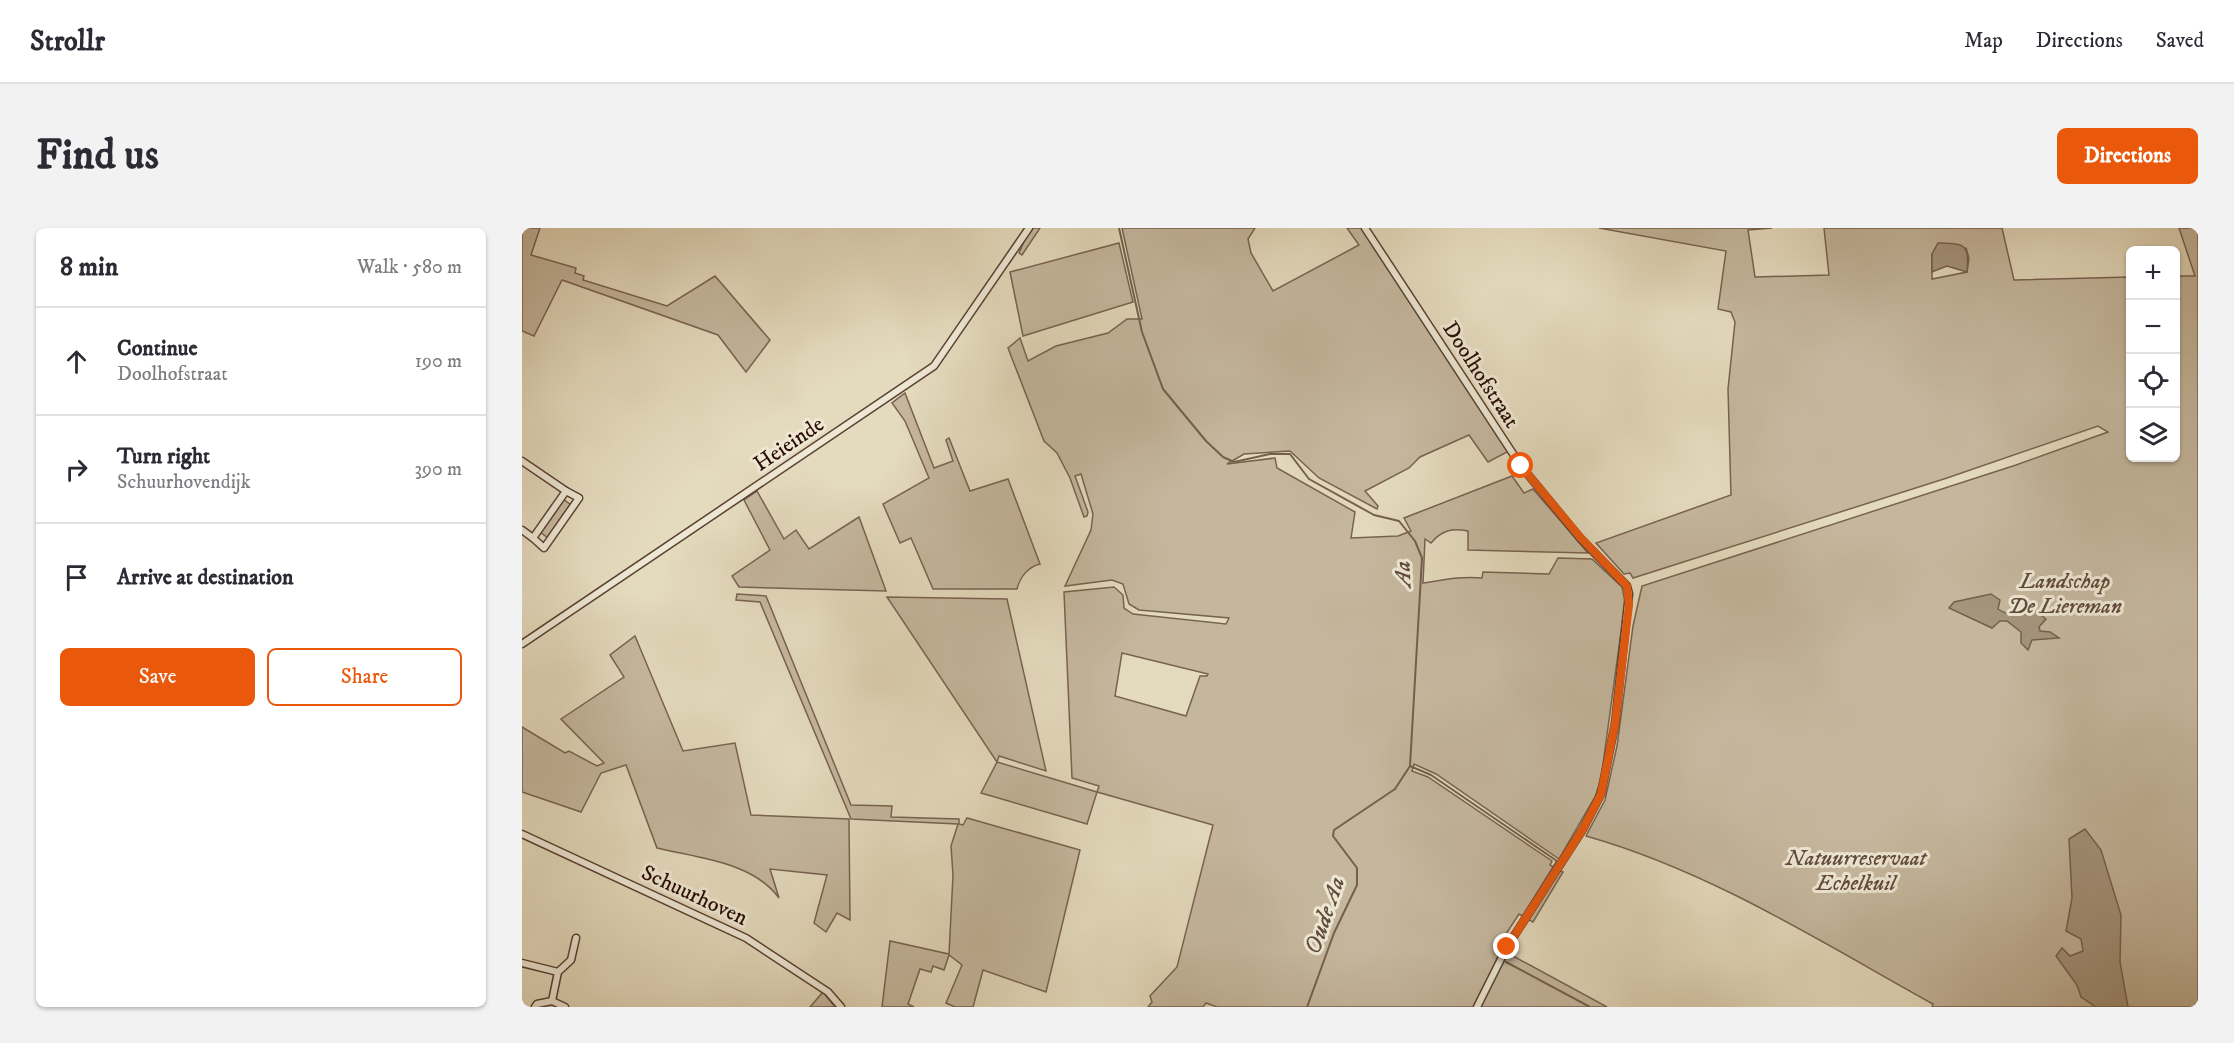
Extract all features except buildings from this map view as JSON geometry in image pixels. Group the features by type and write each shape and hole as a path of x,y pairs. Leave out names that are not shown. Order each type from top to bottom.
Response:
{"street":[{"name":"Heieinde","path":"522,644 934,366 1029,228"},
{"name":"Doolhofstraat","path":"1365,228 1521,466 1581,538 1627,586 1629,605 1615,724 1601,794 1583,829 1507,947 1477,1007"},
{"path":"522,461 579,498 544,548 522,530"},
{"path":"533,538 566,491"},
{"name":"Schuurhoven","path":"522,834 746,938 828,992 841,1007"},
{"path":"552,1001 558,972 571,960 576,938"},
{"path":"522,963 558,972"},
{"path":"535,1007 537,1004 552,1001 565,1007"}],"green space":[{"path":"522,228 540,228 531,255 576,268 575,273 584,276 583,280 667,306 715,276 770,340 746,372 718,335 562,280 534,336 522,331"},
{"path":"1030,228 1040,228 1022,255 1019,253"},
{"path":"1122,228 1255,228 1248,239 1251,253 1273,291 1359,245 1347,228 1361,228 1509,451 1488,462 1469,435 1420,457 1409,468 1365,491 1378,506 1377,509 1319,478 1290,451 1244,454 1227,464 1275,458 1277,468 1355,512 1351,538 1398,536 1411,531 1404,518 1512,476 1524,493 1533,489 1588,553 1468,550 1468,531 1452,530 1439,535 1431,543 1425,539 1423,583 1459,578 1482,578 1483,572 1549,574 1558,558 1592,559 1622,587 1625,602 1601,779 1595,797 1559,859 1436,774 1414,764 1412,771 1428,777 1552,861 1550,865 1563,872 1533,922 1519,914 1500,943 1515,949 1513,956 1607,1007 1217,1007 1206,1003 1203,1007 1148,1007 1152,1002 1150,996 1177,967 1213,825 1097,792 1099,786 1072,778 1064,592 1114,587 1123,595 1124,608 1133,614 1226,624 1229,618 1139,610 1129,604 1123,584 1112,580 1065,586 1091,530 1093,514 1081,474 1075,476 1088,512 1084,517 1070,478 1057,453 1044,441 1008,348 1020,338 1028,361 1056,346 1108,333 1127,319 1142,319","holes":["1122,653 1208,674 1200,676 1186,716 1115,696"]},
{"path":"1599,228 1772,228 1748,230 1755,277 1829,275 1824,228 2002,228 2014,280 2126,277 2126,462 2180,462 2180,276 2195,276 2179,228 2198,228 2198,1007 1932,1007 1933,1004 1721,888 1677,868 1586,836 1605,800 1617,746 1633,626 1642,586 2016,465 2108,432 2098,426 1947,478 1633,578 1630,573 1624,574 1596,543 1731,495 1728,389 1735,322 1731,312 1718,309 1726,251","holes":["1966,248 1969,258 1967,272 1932,279 1932,254"]},
{"path":"1119,243 1133,302 1023,336 1010,272"},
{"path":"905,393 934,468 953,461 946,440 949,438 970,491 1008,479 1040,564 1025,573 1017,589 933,589 911,538 900,543 883,504 929,478 905,421 892,403"},
{"path":"757,491 784,539 796,530 809,549 859,517 886,591 739,587 732,576 770,550 744,500"},
{"path":"563,499 571,505 548,538 540,532"},
{"path":"737,594 766,596 851,805 892,806 891,817 959,819 959,824 963,825 967,818 1080,850 1046,992 983,970 973,1007 955,1007 946,1003 962,965 949,955 944,970 933,966 931,972 920,969 908,1004 914,1007 882,1007 890,941 949,954 953,875 951,846 958,824 851,819 760,602 736,600"},
{"path":"887,597 1007,599 1046,771 999,756 997,762"},
{"path":"635,636 683,751 735,743 751,815 849,819 850,920 837,913 826,932 814,923 827,875 770,869 779,898 755,876 740,869 724,863 657,848 626,765 601,773 581,812 522,792 522,727 565,753 569,751 597,766 604,763 561,719 624,677 610,655"},
{"path":"997,762 1097,792 1087,824 981,793"},
{"path":"823,992 835,1007 810,1007"}],"shaded area":[{"path":"1938,243 1959,245 1966,250 1967,272 1947,266 1932,272 1932,254"},
{"path":"1991,594 2000,600 1998,609 2007,614 2021,615 2036,611 2046,619 2039,627 2040,631 2050,632 2059,638 2032,640 2028,650 2021,643 2021,632 2007,621 2000,621 1992,628 1949,608 1954,602"},
{"path":"2085,829 2101,850 2121,915 2120,962 2128,1007 2096,1007 2081,997 2077,985 2056,956 2062,948 2070,956 2083,951 2081,939 2066,931 2072,898 2069,839"}],"waterway":[{"name":"Aa","path":"1119,228 1142,332 1163,389 1206,441 1223,457 1234,462 1270,454 1290,454 1309,479 1374,515 1399,521 1415,541 1422,558 1410,766 1431,775 1557,861 1498,956"},
{"name":"Oude Aa","path":"1307,1007 1334,933 1357,885 1357,868 1333,836 1334,830 1395,789 1410,766"},
{"name":"Aa","path":"1506,962 1590,1007"}],"route":[{"path":"1507,947 1583,829 1601,794 1615,724 1629,605 1627,586 1581,538 1521,466"}],"park label":[{"name":"Landschap De Liereman","path":"2065,592"},
{"name":"Natuurreservaat Echelkuil","path":"1856,870"}]}
